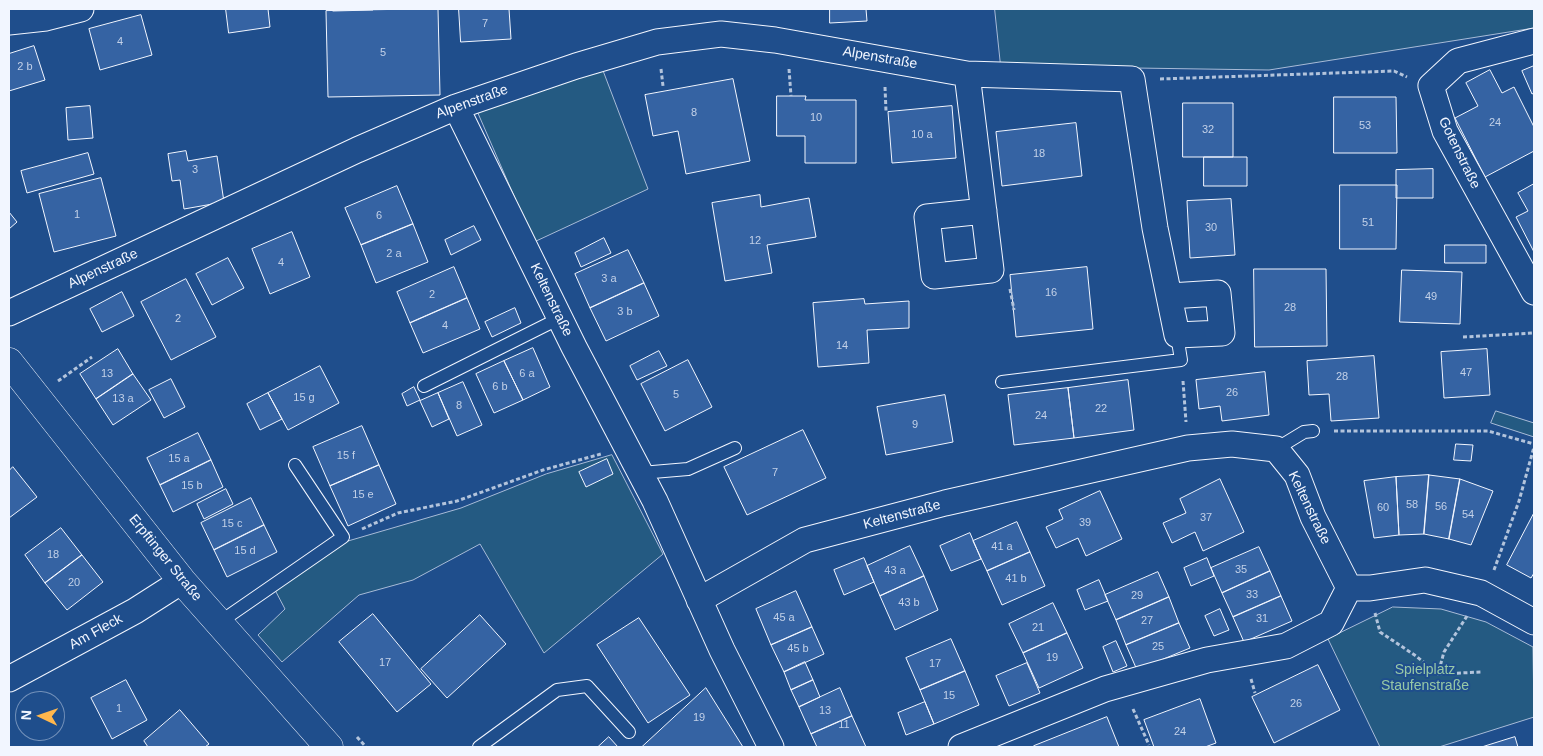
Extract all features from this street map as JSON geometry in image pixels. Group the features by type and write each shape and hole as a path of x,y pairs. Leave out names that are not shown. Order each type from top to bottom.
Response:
{"street":[{"path":"9,22 46,18 81,9"},
{"name":"Alpenstraße","path":"9,313 357,150 456,107 576,66 657,42 721,34 775,40 968,74 1132,79"},
{"path":"1431,86 1458,61 1534,41"},
{"path":"968,74 984,211"},
{"path":"1132,79 1155,228 1177,335 1222,333 1218,292 1170,296"},
{"name":"Gotenstraße","path":"1431,86 1445,131 1534,292"},
{"name":"Keltenstraße","path":"456,107 560,318 640,473 722,650 771,747"},
{"name":"Erpftinger Straße","path":"12,372 37,396 182,581 329,747"},
{"name":"Keltenstraße","path":"700,600 805,540 945,503 1188,448 1232,444 1276,449 1297,476 1313,517 1359,588"},
{"path":"961,747 1029,718 1121,684 1207,660 1286,646 1331,623 1359,588 1425,580 1481,593 1534,622"},
{"name":"Am Fleck","path":"9,679 135,611 182,581"}],"lane":[{"path":"424,386 560,318"},
{"path":"1002,382 1181,360 1177,335"},
{"path":"1276,449 1304,432 1313,431"},
{"path":"640,473 688,469 736,448"},
{"path":"220,622 343,537 295,465"},
{"path":"478,747 557,690 587,686 629,732"}],"path":[{"path":"1132,79 1394,71 1431,86"},
{"path":"1463,337 1534,333"},
{"path":"37,396 92,356"},
{"path":"1181,360 1188,448"},
{"path":"1313,431 1488,431 1534,446 1519,500 1496,568 1444,652 1438,674"},
{"path":"343,537 398,513 457,501 543,470 626,447"},
{"path":"1359,588 1380,632 1416,656 1438,674 1482,672"},
{"path":"1121,684 1149,745"}],"green space":[{"path":"995,9 1534,9 1534,28 1269,70 1001,66"},
{"path":"602,68 648,189 534,242 477,111"},
{"path":"1496,411 1534,423 1534,437 1491,423"},
{"path":"612,455 663,554 544,653 480,544 413,580 359,595 282,662 258,635 285,609 275,590 348,541 461,508 546,474"},
{"name":"Spielplatz Staufenstraße","path":"1393,607 1441,609 1486,622 1533,647 1534,717 1439,747 1380,747 1328,639"}],"building":[{"path":"226,9 268,9 270,27 229,33"},
{"path":"333,9 373,9 373,10 333,11"},
{"path":"438,9 440,95 328,97 326,11"},
{"path":"459,9 509,9 511,39 461,42"},
{"path":"830,9 866,9 867,21 830,23"},
{"path":"141,15 152,55 100,70 89,29"},
{"path":"34,46 45,80 9,91 9,54"},
{"path":"1534,66 1534,93 1532,94 1522,71"},
{"path":"1490,70 1502,93 1514,87 1534,127 1534,151 1485,177 1455,118 1478,106 1466,83"},
{"path":"733,79 750,161 686,174 678,131 653,136 645,95"},
{"path":"777,96 806,96 805,100 856,100 856,163 805,163 805,136 777,136"},
{"path":"1334,97 1396,97 1397,153 1334,153"},
{"path":"1183,103 1233,103 1233,157 1183,157"},
{"path":"90,106 93,138 68,140 66,108"},
{"path":"952,106 956,158 892,163 888,112"},
{"path":"1076,123 1082,176 1002,186 996,132"},
{"path":"186,151 188,161 217,156 224,202 184,209 180,180 172,181 168,154"},
{"path":"88,153 94,174 27,193 21,171"},
{"path":"1204,157 1247,157 1247,186 1204,186"},
{"path":"1433,169 1433,198 1396,198 1396,170"},
{"path":"101,178 116,236 54,252 39,194"},
{"path":"1534,184 1534,252 1516,217 1528,211 1518,193"},
{"path":"1340,185 1397,185 1396,249 1340,249"},
{"path":"397,186 413,224 361,245 345,208"},
{"path":"760,195 761,207 809,198 816,237 767,245 772,273 725,281 712,203"},
{"path":"1231,199 1235,255 1190,258 1187,201"},
{"path":"9,212 17,222 9,229"},
{"path":"413,224 428,262 376,283 361,245"},
{"path":"474,226 481,240 451,255 445,240"},
{"path":"292,232 310,277 270,294 252,249"},
{"path":"604,238 611,253 581,267 575,253"},
{"path":"1445,245 1486,245 1486,263 1445,263"},
{"path":"628,250 644,283 590,308 575,274"},
{"path":"228,258 244,288 212,305 196,274"},
{"path":"454,267 467,298 410,323 397,292"},
{"path":"1087,267 1093,329 1016,337 1010,275"},
{"path":"1254,269 1326,269 1327,346 1255,347"},
{"path":"1402,270 1462,272 1460,324 1400,322"},
{"path":"186,279 216,337 171,360 141,302"},
{"path":"644,283 659,316 606,341 590,308"},
{"path":"122,292 134,316 102,332 90,309"},
{"path":"467,298 480,329 423,353 410,323"},
{"path":"864,299 865,304 909,301 909,328 867,330 869,363 818,367 813,303"},
{"path":"515,308 521,323 492,337 485,322"},
{"path":"533,348 550,387 523,400 504,361"},
{"path":"118,349 133,374 96,399 80,374"},
{"path":"1487,349 1490,395 1444,398 1441,352"},
{"path":"659,351 667,366 637,380 630,366"},
{"path":"1374,356 1379,418 1331,421 1329,394 1309,395 1307,361"},
{"path":"688,360 712,407 665,431 641,384"},
{"path":"504,361 523,400 494,413 476,374"},
{"path":"320,366 339,403 288,430 268,393"},
{"path":"1265,372 1269,415 1222,421 1220,406 1199,409 1196,380"},
{"path":"133,374 151,400 113,425 96,399"},
{"path":"171,379 185,407 164,418 149,390"},
{"path":"1128,380 1134,430 1074,438 1068,388"},
{"path":"463,382 482,425 457,436 438,393"},
{"path":"414,387 420,400 407,406 402,394"},
{"path":"1068,388 1074,438 1014,445 1008,395"},
{"path":"268,393 282,419 260,430 247,404"},
{"path":"438,393 449,419 432,427 420,401"},
{"path":"945,395 953,442 886,455 877,407"},
{"path":"362,426 379,465 330,486 313,447"},
{"path":"803,430 826,478 747,515 724,467"},
{"path":"198,433 211,460 160,485 147,458"},
{"path":"1456,444 1473,445 1471,461 1454,460"},
{"path":"607,459 613,474 586,487 579,472"},
{"path":"211,460 223,487 173,512 160,485"},
{"path":"379,465 396,504 348,526 330,486"},
{"path":"13,467 37,497 9,518 9,471"},
{"path":"1429,475 1424,534 1399,535 1396,477"},
{"path":"1429,475 1460,479 1449,539 1424,534"},
{"path":"1396,477 1399,535 1374,538 1364,481"},
{"path":"1220,479 1244,532 1203,551 1195,532 1172,543 1163,523 1186,513 1180,499"},
{"path":"1460,479 1493,491 1471,545 1449,539"},
{"path":"226,489 233,504 204,519 197,504"},
{"path":"1100,491 1122,539 1086,556 1078,538 1056,548 1046,527 1063,519 1059,510"},
{"path":"251,498 264,525 214,550 201,523"},
{"path":"1534,513 1534,573 1531,578 1507,565"},
{"path":"1017,522 1030,552 987,571 973,541"},
{"path":"264,525 277,552 227,577 214,550"},
{"path":"61,528 82,555 45,583 25,555"},
{"path":"970,533 981,559 951,571 940,546"},
{"path":"910,546 924,576 880,596 867,566"},
{"path":"1259,547 1270,571 1222,593 1211,568"},
{"path":"1030,552 1045,586 1002,605 987,571"},
{"path":"82,555 103,582 67,610 45,583"},
{"path":"864,558 874,582 844,595 834,570"},
{"path":"1207,558 1214,576 1191,586 1184,568"},
{"path":"1270,571 1281,596 1233,617 1222,593"},
{"path":"1158,572 1169,597 1116,620 1105,595"},
{"path":"924,576 938,610 895,630 880,596"},
{"path":"1099,580 1108,601 1085,610 1077,590"},
{"path":"796,591 812,627 771,645 756,609"},
{"path":"1281,596 1292,621 1244,642 1233,617"},
{"path":"1169,597 1179,623 1126,645 1116,620"},
{"path":"1053,603 1067,633 1023,653 1009,624"},
{"path":"1220,609 1229,630 1214,636 1205,616"},
{"path":"373,614 431,684 397,712 339,642"},
{"path":"480,615 506,644 447,698 421,669"},
{"path":"639,618 690,695 648,723 597,645"},
{"path":"1179,623 1190,648 1137,670 1126,645"},
{"path":"812,627 824,654 784,672 771,645"},
{"path":"1067,633 1083,668 1039,688 1023,653"},
{"path":"951,639 965,671 920,690 906,658"},
{"path":"1116,641 1127,666 1113,672 1103,647"},
{"path":"805,662 813,680 791,690 784,672"},
{"path":"1027,663 1040,693 1009,706 996,676"},
{"path":"1318,665 1340,710 1274,743 1252,697"},
{"path":"965,671 979,705 934,724 920,690"},
{"path":"126,680 147,720 112,739 91,698"},
{"path":"813,680 820,697 799,707 791,690"},
{"path":"706,688 743,747 642,747"},
{"path":"840,688 852,716 811,734 799,707"},
{"path":"1200,699 1216,743 1205,747 1154,747 1144,720"},
{"path":"925,702 934,724 906,735 898,713"},
{"path":"180,710 209,744 205,747 148,747 144,741"},
{"path":"852,716 866,747 817,747 811,734"},
{"path":"1107,717 1119,747 1034,746"},
{"path":"609,737 618,747 598,747"},
{"path":"1515,737 1518,747 1482,747"}]}
